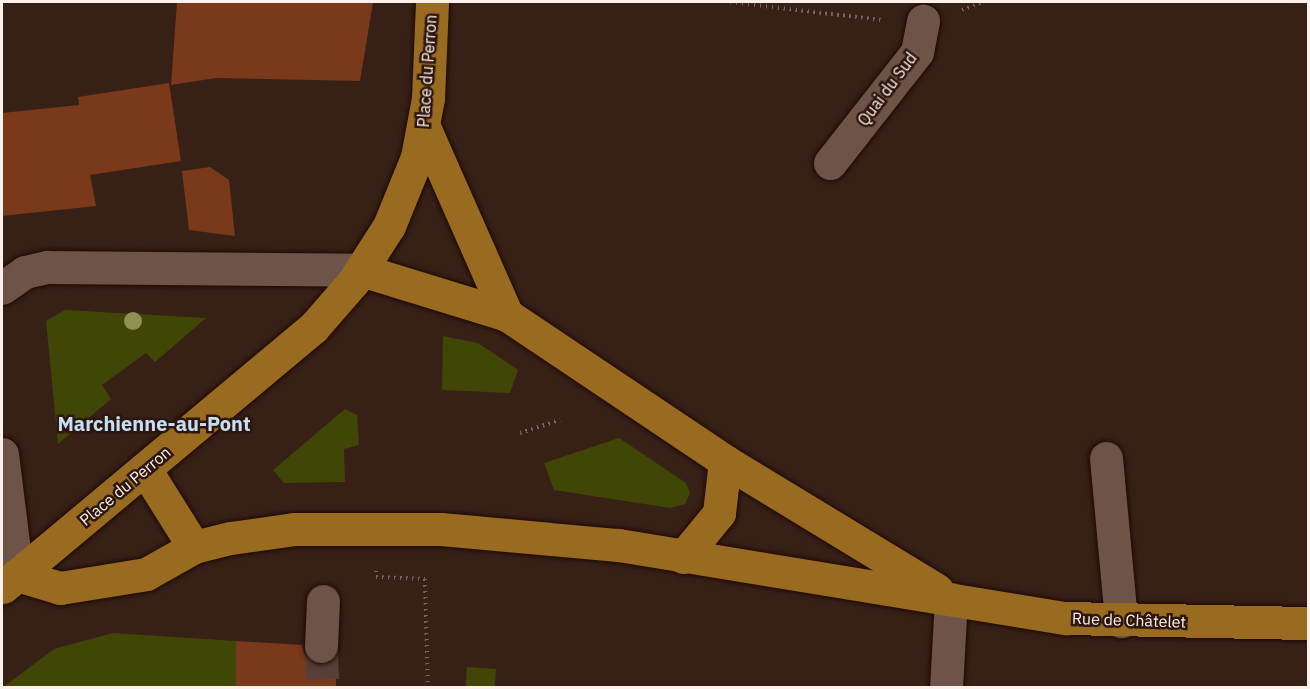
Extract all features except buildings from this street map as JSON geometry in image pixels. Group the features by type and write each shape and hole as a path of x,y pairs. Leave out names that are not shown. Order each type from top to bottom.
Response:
{"main road":[{"name":"Place du Perron","path":"9,581 313,328 361,270 403,197 424,128 432,2"},
{"path":"424,128 507,315"},
{"path":"361,270 507,315 725,461 951,599"},
{"path":"683,557 719,513 725,461"},
{"path":"146,469 194,547"},
{"name":"Rue de Châtelet","path":"9,581 60,588 102,583 146,574 194,547 296,529 366,527 507,533 683,557 951,599 1122,621 1308,623"}],"lane":[{"name":"Quai du Sud","path":"830,164 917,52 923,21"},
{"path":"2,288 25,272 47,267 361,270"},
{"path":"2,454 9,581"},
{"path":"1106,458 1122,621"},
{"path":"946,687 951,599"},
{"path":"321,646 323,601"}],"path":[{"path":"729,2 923,21"},
{"path":"520,433 560,420"},
{"path":"425,579 428,687"}],"green space":[{"path":"65,310 206,318 155,362 146,353 102,385 111,399 58,444 46,321"},
{"path":"443,336 478,343 518,370 510,393 442,390"},
{"path":"345,409 357,415 359,445 344,449 345,482 284,483 273,470"},
{"path":"619,438 686,483 690,493 685,504 670,508 554,490 544,463"},
{"path":"113,633 236,641 236,687 2,688 54,649"},
{"path":"467,667 496,669 495,688 466,687"}],"tunnel":[{"path":"321,646 323,688"}],"district":[{"name":"Marchienne-au-Pont","path":"154,423"}]}
